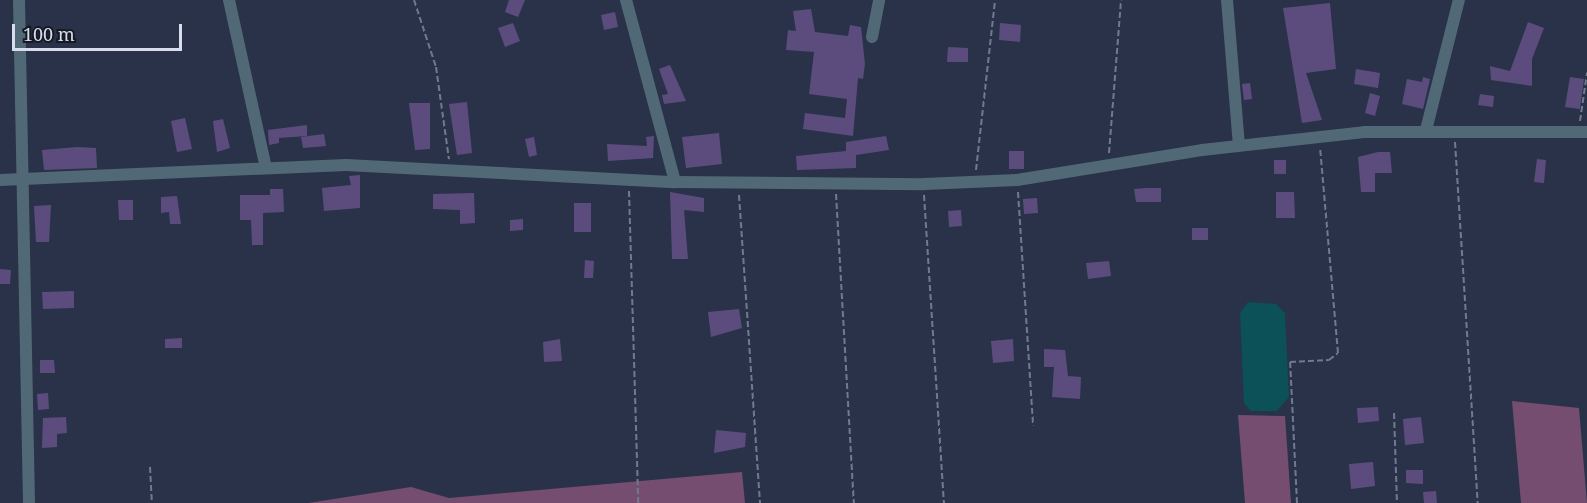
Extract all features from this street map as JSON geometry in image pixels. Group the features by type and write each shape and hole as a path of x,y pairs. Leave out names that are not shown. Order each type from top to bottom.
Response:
{"street":[{"path":"19,0 28,503"},
{"path":"229,0 266,168"},
{"path":"626,0 675,182"},
{"path":"872,37 879,0"},
{"path":"1227,0 1239,145"},
{"path":"1426,130 1459,0"},
{"path":"0,180 266,168 450,167 675,182 835,186 924,184 1017,180 1108,168 1239,145 1319,136 1426,130 1583,132"}],"path":[{"path":"414,0 436,68 450,167"},
{"path":"975,182 995,0"},
{"path":"1108,168 1121,0"},
{"path":"1583,132 1587,73"},
{"path":"1454,131 1478,503"},
{"path":"1297,503 1290,362 1329,360 1338,353 1319,136"},
{"path":"629,179 638,503"},
{"path":"1017,180 1033,426"},
{"path":"739,183 760,503"},
{"path":"924,184 945,503"},
{"path":"835,186 854,503"},
{"path":"1394,413 1397,503"},
{"path":"150,467 152,503"}],"shaded area":[{"path":"1248,302 1276,304 1285,313 1289,397 1277,411 1251,411 1244,403 1240,313"},
{"path":"1512,401 1579,408 1587,503 1521,503"},
{"path":"1238,415 1285,416 1291,503 1245,503"},
{"path":"742,472 745,503 308,503 411,487 449,498"}],"building":[{"path":"509,0 525,0 518,17 505,12"},
{"path":"1330,3 1336,69 1306,73 1322,120 1302,123 1283,8"},
{"path":"811,9 815,32 848,36 850,25 861,27 865,64 863,79 858,78 853,136 803,129 805,113 845,118 847,99 809,94 814,52 786,50 788,30 796,31 793,11"},
{"path":"615,12 618,27 604,30 601,15"},
{"path":"1528,22 1544,28 1532,59 1532,86 1491,80 1490,66 1510,71"},
{"path":"513,23 520,41 505,47 498,28"},
{"path":"1000,23 1021,25 1020,42 999,40"},
{"path":"948,47 968,48 968,62 947,62"},
{"path":"670,65 686,101 664,104 662,95 668,94 659,69"},
{"path":"1356,69 1380,73 1378,88 1354,84"},
{"path":"1423,77 1430,79 1423,109 1402,104 1407,79 1422,82"},
{"path":"1570,77 1584,79 1580,109 1565,107"},
{"path":"1250,83 1252,99 1244,100 1242,84"},
{"path":"1370,93 1380,96 1375,116 1365,113"},
{"path":"1480,94 1494,96 1493,107 1478,105"},
{"path":"467,102 472,153 457,155 449,104"},
{"path":"409,103 430,103 430,149 415,150"},
{"path":"185,118 192,149 177,152 171,121"},
{"path":"223,119 230,148 217,152 213,121"},
{"path":"307,125 307,136 279,138 279,143 269,145 268,130"},
{"path":"719,133 722,164 686,168 682,137"},
{"path":"324,134 326,146 303,148 301,137"},
{"path":"654,136 653,158 608,161 607,144 647,146 646,137"},
{"path":"886,136 889,150 856,155 856,168 797,170 796,156 846,151 846,142"},
{"path":"534,137 537,155 529,157 525,139"},
{"path":"96,148 97,168 44,170 42,150"},
{"path":"1009,151 1024,151 1024,169 1009,169"},
{"path":"1378,152 1390,152 1392,173 1375,173 1375,192 1361,192 1358,157"},
{"path":"1537,159 1546,160 1544,183 1534,182"},
{"path":"1274,160 1286,160 1286,174 1274,174"},
{"path":"360,175 360,208 324,211 322,188 351,185 349,176"},
{"path":"1161,188 1161,202 1136,202 1134,189"},
{"path":"270,189 283,189 284,212 263,213 263,245 252,245 251,220 240,220 240,195 270,195"},
{"path":"670,192 704,198 704,212 684,210 688,259 672,259"},
{"path":"1276,192 1294,192 1295,218 1276,218"},
{"path":"474,193 475,223 460,224 460,210 433,209 433,194"},
{"path":"177,196 181,224 170,224 169,212 161,213 161,197"},
{"path":"1037,198 1038,213 1024,214 1023,199"},
{"path":"118,200 133,200 133,220 119,220"},
{"path":"574,203 591,203 591,232 574,232"},
{"path":"51,205 49,242 36,242 34,206"},
{"path":"961,210 962,226 949,227 948,211"},
{"path":"523,219 523,230 510,231 510,220"},
{"path":"1192,228 1208,228 1208,240 1192,240"},
{"path":"585,260 594,261 593,278 584,278"},
{"path":"1109,261 1111,276 1088,279 1086,263"},
{"path":"0,269 11,270 10,284 0,284"},
{"path":"74,291 74,308 43,309 42,292"},
{"path":"739,309 742,328 711,337 708,312"},
{"path":"182,338 182,348 165,348 165,339"},
{"path":"560,339 562,361 544,362 543,342"},
{"path":"1013,339 1014,361 993,363 991,341"},
{"path":"1044,349 1065,350 1068,376 1081,377 1080,399 1052,397 1054,367 1044,367"},
{"path":"40,360 54,360 55,373 40,373"},
{"path":"48,393 49,409 38,410 37,394"},
{"path":"1378,407 1379,421 1358,423 1357,408"},
{"path":"66,417 67,433 57,434 57,447 42,448 43,418"},
{"path":"1421,417 1424,443 1405,445 1403,419"},
{"path":"716,430 746,433 745,447 714,453"},
{"path":"1373,462 1375,486 1351,489 1349,464"},
{"path":"1406,470 1423,470 1423,484 1406,483"},
{"path":"1436,491 1437,503 1424,503 1423,492"}]}
